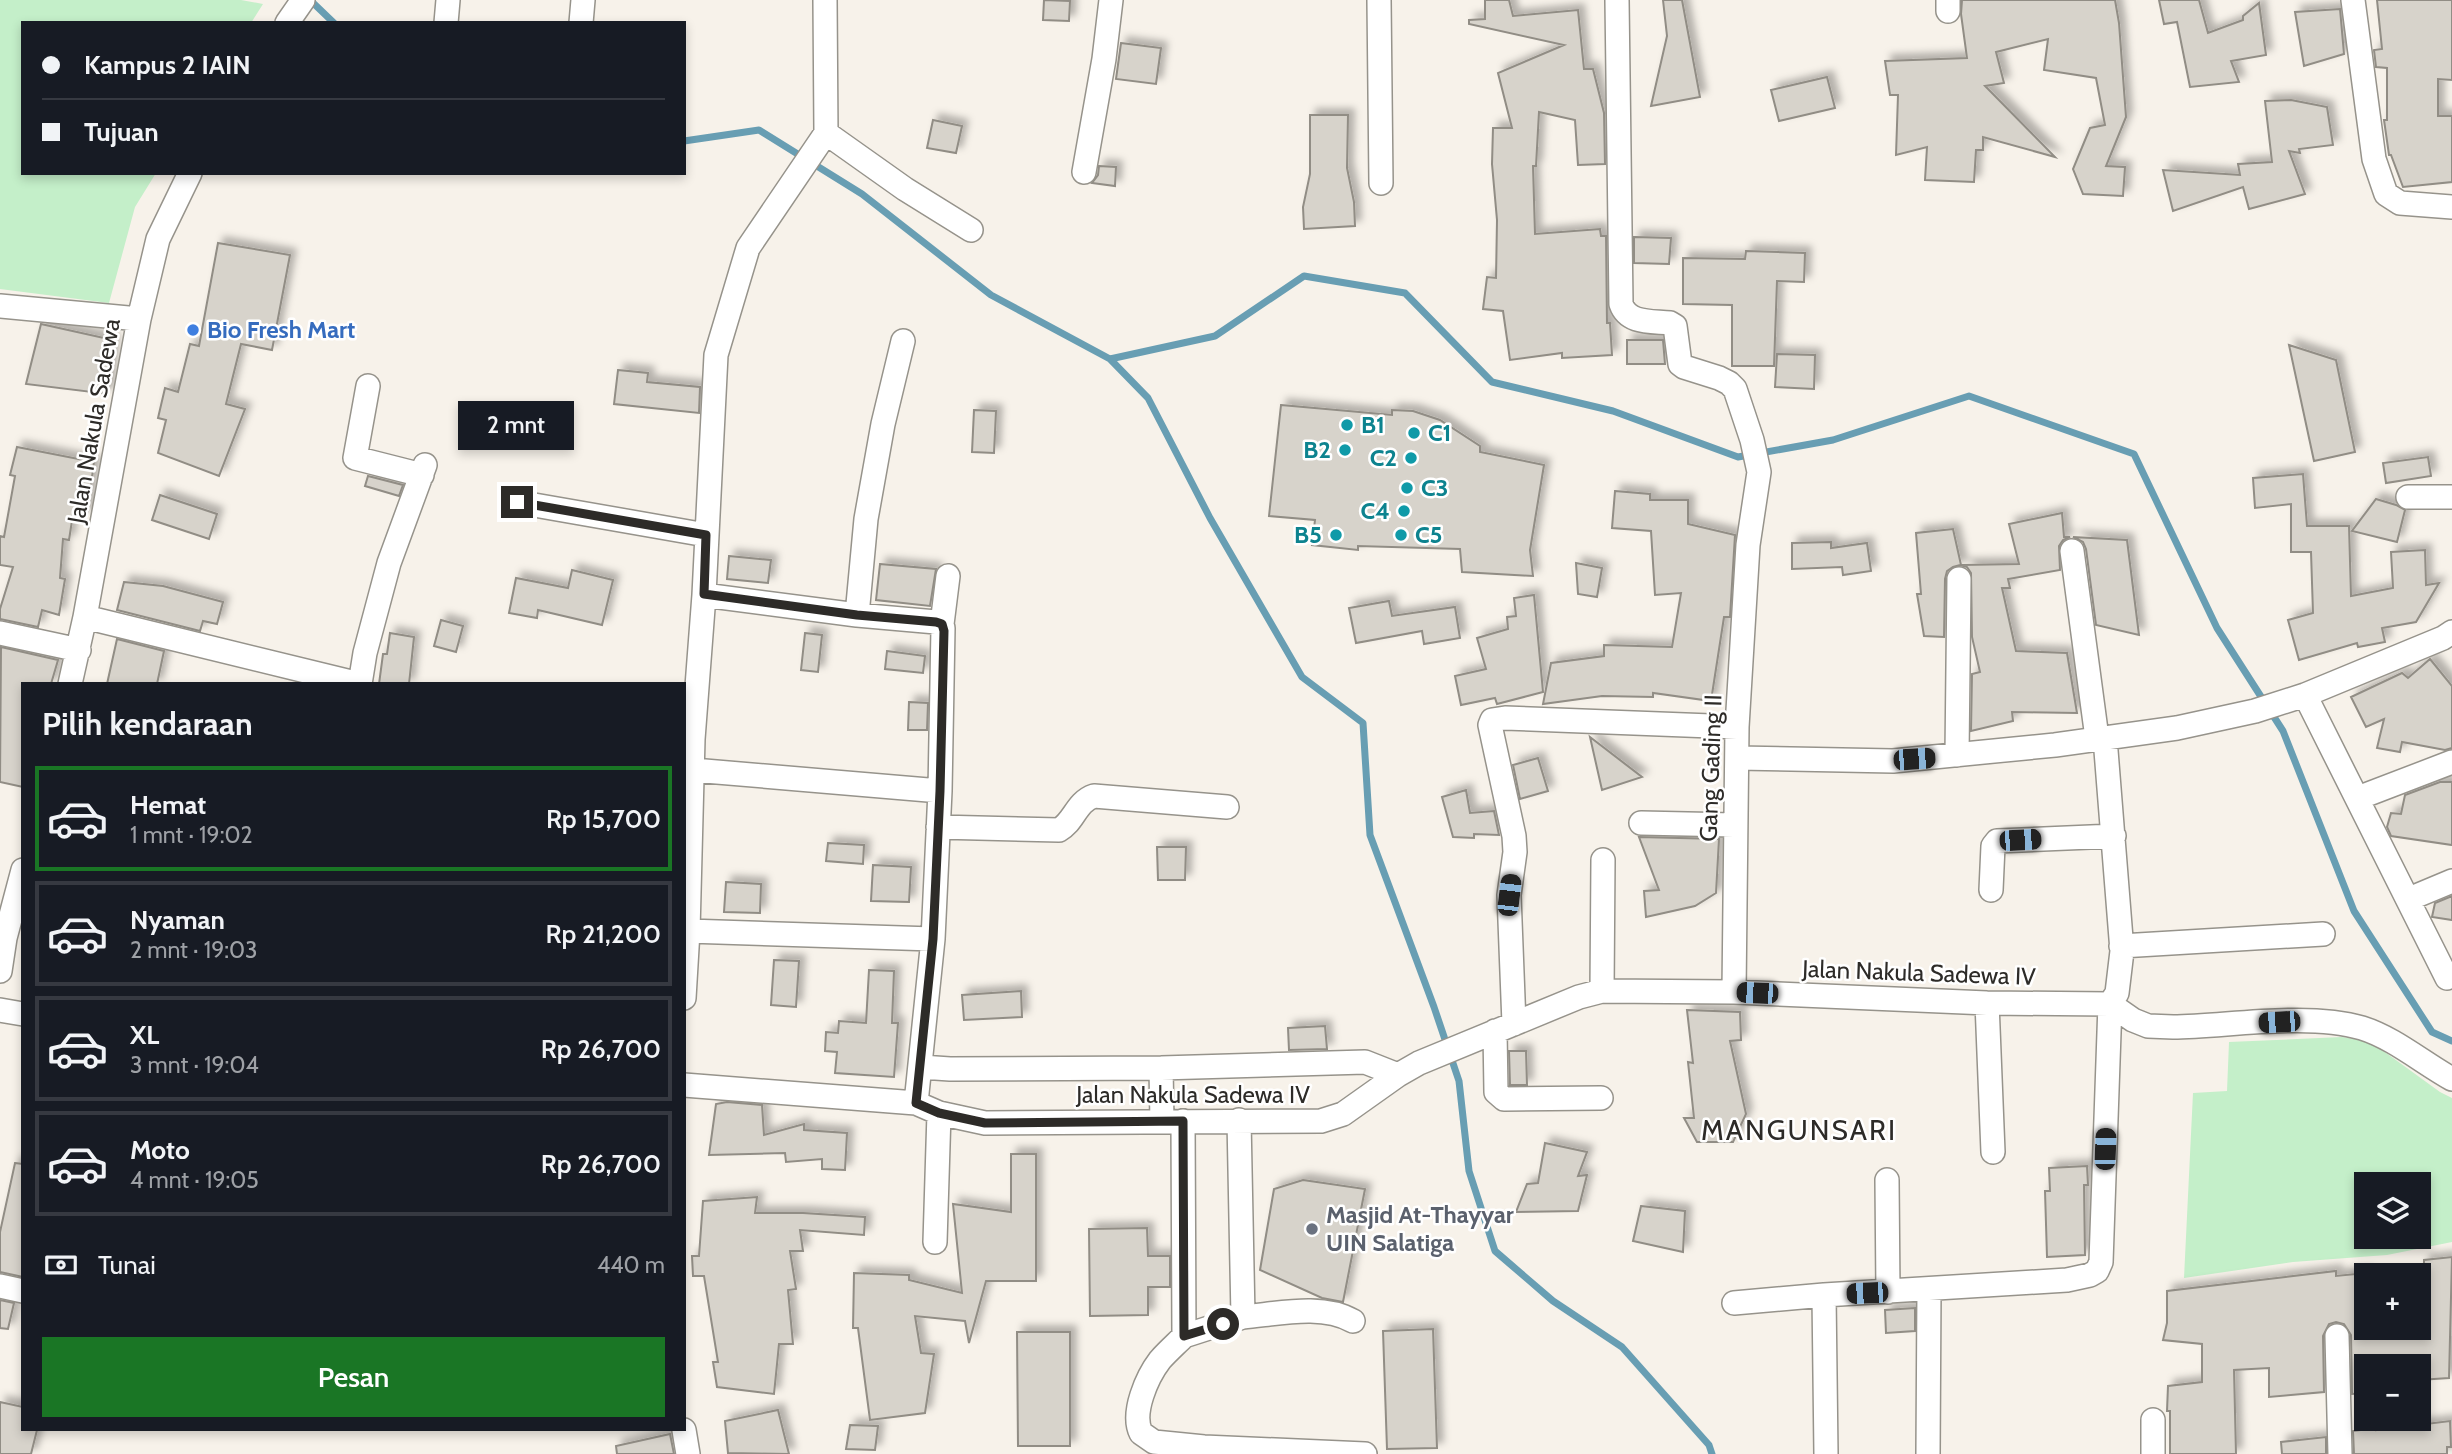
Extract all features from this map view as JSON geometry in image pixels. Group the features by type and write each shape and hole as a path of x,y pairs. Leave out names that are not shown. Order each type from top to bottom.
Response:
{"street":[{"path":"446,21 448,0"},
{"path":"581,21 583,0"},
{"path":"686,964 693,770 689,739 704,594 716,355 748,247 822,139 825,0"},
{"path":"1084,172 1104,59 1111,0"},
{"path":"1379,0 1381,183"},
{"name":"Gang Gading II","path":"1617,0 1623,312 1629,317 1675,326 1677,356 1684,367 1729,383 1735,389 1752,440 1759,472 1748,545 1737,727 1734,992"},
{"path":"2353,0 2374,159 2386,194 2400,202 2452,207"},
{"path":"822,139 971,230"},
{"name":"Jalan Nakula Sadewa","path":"71,682 79,650 139,319 158,239 189,175"},
{"path":"0,306 139,319"},
{"path":"857,615 866,519 883,424 903,341"},
{"path":"359,682 389,563 423,470 355,458 368,386"},
{"path":"2408,497 2452,497"},
{"path":"517,502 706,535"},
{"path":"1734,1303 1824,1294 2067,1280 2097,1271 2101,1249 2110,1004 2117,993 2122,946 2114,836 2072,551"},
{"path":"916,1103 933,939 940,791 942,624 947,576"},
{"path":"1957,755 1959,579"},
{"path":"704,594 942,624"},
{"path":"85,617 351,682"},
{"path":"1737,758 1893,761 2177,728 2255,711 2296,697 2452,632"},
{"path":"0,633 79,650"},
{"path":"2296,697 2358,798 2447,978"},
{"path":"1601,1098 1504,1099 1496,1092 1495,1083 1504,1028 1509,895 1515,852 1514,836 1490,725 1492,720 1505,718 1737,727"},
{"path":"2358,798 2452,762"},
{"path":"693,770 940,791"},
{"path":"938,827 1059,830 1065,827 1081,803 1094,796 1227,807"},
{"path":"1641,823 1734,825"},
{"path":"1991,890 1993,846 1997,841 2114,836"},
{"path":"1602,991 1603,860"},
{"path":"0,971 3,938 21,877"},
{"path":"2409,899 2452,881"},
{"path":"688,931 933,939"},
{"path":"2122,946 2323,934"},
{"name":"Jalan Nakula Sadewa IV","path":"686,1085 916,1103 939,1113 985,1123 1321,1121 1343,1114 1398,1074 1419,1063 1579,997 1602,991 1734,992 1987,1003 2110,1004"},
{"path":"1987,1003 1993,1152"},
{"path":"2110,1004 2133,1020 2148,1026 2210,1026 2325,1020 2363,1028 2452,1079"},
{"path":"0,1010 21,1013"},
{"path":"920,1067 1161,1068 1365,1062 1398,1074"},
{"path":"1161,1068 1172,1122 1184,1336"},
{"path":"935,1242 939,1113"},
{"path":"1239,1120 1243,1317"},
{"path":"1887,1180 1888,1292"},
{"path":"0,1286 21,1291"},
{"path":"1928,1454 1929,1289"},
{"path":"1824,1294 1826,1454"},
{"path":"1353,1321 1340,1313 1323,1311 1243,1317 1184,1336 1159,1362 1145,1388 1138,1422 1141,1433 1148,1440 1204,1447 1365,1454"},
{"path":"2337,1336 2340,1454"},
{"path":"2152,1454 2153,1420"},
{"path":"684,1431 688,1454"}],"green space":[{"path":"0,0 241,0 263,4 252,21 21,21 21,175 155,175 135,207 109,303 0,289"},
{"path":"2342,1037 2371,1042 2452,1098 2452,1242 2431,1246 2431,1172 2354,1172 2354,1249 2417,1249 2387,1255 2293,1262 2184,1278 2193,1093 2227,1091 2229,1042"}],"building":[{"path":"1044,0 1070,1 1069,21 1043,20"},
{"path":"1485,0 1509,0 1513,16 1578,10 1584,69 1593,69 1604,113 1605,164 1578,165 1575,120 1539,112 1536,166 1533,166 1535,234 1600,229 1601,236 1606,236 1607,323 1610,323 1612,355 1562,358 1562,353 1510,360 1503,311 1483,309 1487,277 1496,278 1497,220 1492,164 1493,128 1512,128 1498,73 1564,45 1469,24 1469,20 1485,19"},
{"path":"1663,0 1682,0 1700,97 1651,106 1667,36"},
{"path":"1962,0 2115,0 2126,117 2106,166 2125,167 2123,196 2083,194 2073,169 2090,128 2105,125 2096,78 2044,70 2048,39 1996,52 2004,83 1985,86 2055,157 1983,137 1983,150 1976,150 1974,182 1925,180 1927,147 1896,155 1898,95 1890,95 1885,61 1967,58 1961,14"},
{"path":"2159,0 2199,0 2208,33 2243,20 2243,16 2259,3 2266,55 2231,61 2239,82 2190,87 2177,22 2164,24"},
{"path":"2377,0 2452,0 2452,80 2438,79 2438,116 2452,116 2452,182 2403,187 2389,155 2384,120 2387,120 2387,68 2376,67 2374,50 2382,49"},
{"path":"2340,9 2344,54 2304,66 2295,12"},
{"path":"1121,43 1161,48 1156,84 1116,79"},
{"path":"1827,77 1835,108 1779,121 1771,90"},
{"path":"2291,100 2327,107 2333,145 2299,149 2300,153 2289,151 2305,194 2249,209 2243,187 2173,211 2163,170 2240,175 2238,164 2272,162 2265,101"},
{"path":"1310,115 1348,115 1347,168 1354,202 1355,226 1304,229 1303,207 1310,174"},
{"path":"933,120 962,126 956,153 927,148"},
{"path":"1099,166 1116,167 1115,186 1092,183 1098,175"},
{"path":"1634,237 1671,238 1669,264 1634,263"},
{"path":"218,243 290,255 272,350 241,344 226,404 245,409 219,476 158,453 166,420 158,418 165,388 178,392 190,344 199,346"},
{"path":"1746,251 1805,253 1804,282 1777,281 1774,366 1732,366 1732,305 1683,304 1683,258 1745,259"},
{"path":"41,324 113,340 108,394 26,384"},
{"path":"1627,340 1663,340 1665,364 1627,364"},
{"path":"2289,345 2336,360 2355,452 2314,461"},
{"path":"1777,354 1815,355 1814,389 1775,387"},
{"path":"618,370 648,373 647,382 700,387 699,413 614,404"},
{"path":"1281,405 1392,415 1392,410 1413,411 1440,420 1480,446 1480,452 1544,465 1530,550 1533,576 1462,572 1460,549 1358,546 1358,550 1312,545 1315,520 1269,516"},
{"path":"974,410 996,411 994,453 972,452"},
{"path":"17,447 94,462 87,515 73,514 69,540 63,539 60,578 65,579 59,615 42,610 38,627 0,619 0,609 13,567 0,565 0,536 4,537 15,476 10,475"},
{"path":"2428,457 2431,476 2386,483 2383,463"},
{"path":"2303,474 2307,526 2349,526 2351,596 2393,588 2391,552 2425,550 2426,585 2439,583 2416,622 2382,628 2385,642 2358,647 2357,643 2299,660 2288,620 2313,613 2311,552 2291,552 2291,504 2255,508 2253,478"},
{"path":"368,476 403,485 399,496 365,486"},
{"path":"1615,491 1650,494 1650,500 1688,500 1688,524 1735,535 1730,617 1724,617 1711,701 1653,693 1653,697 1602,696 1543,704 1551,663 1604,656 1604,645 1672,647 1681,593 1655,595 1651,531 1612,528"},
{"path":"160,495 217,514 209,539 152,520"},
{"path":"2376,499 2405,510 2397,542 2352,531"},
{"path":"2062,513 2064,537 2070,537 2063,540 2059,546 2060,570 2008,579 2010,588 2002,588 2016,651 2067,653 2077,713 2012,712 2013,721 1971,731 1972,674 1980,672 1972,637 1971,573 1967,567 1960,565 1947,571 1944,637 1924,636 1917,594 1921,594 1916,533 1953,529 1961,565 2019,564 2009,524"},
{"path":"2073,537 2127,540 2139,635 2096,625 2086,549 2083,542"},
{"path":"1831,542 1831,548 1867,543 1871,571 1843,575 1842,567 1792,569 1792,543"},
{"path":"729,556 771,560 768,583 727,579"},
{"path":"1576,563 1602,568 1597,597 1578,594"},
{"path":"880,564 936,569 930,606 876,600"},
{"path":"572,570 613,580 602,625 538,610 537,618 509,613 516,578 568,588"},
{"path":"124,582 163,586 223,602 217,624 203,621 200,631 117,610"},
{"path":"1534,595 1543,692 1497,704 1495,698 1461,705 1455,676 1486,669 1477,638 1508,629 1507,617 1516,616 1514,598"},
{"path":"1389,601 1392,616 1455,607 1460,638 1424,644 1422,631 1356,643 1349,608"},
{"path":"441,620 463,626 456,652 434,646"},
{"path":"390,633 414,637 409,682 379,682 383,654 387,654"},
{"path":"805,633 822,635 818,672 801,670"},
{"path":"117,639 164,651 157,682 107,682"},
{"path":"1,647 58,660 52,682 21,682 21,787 0,782"},
{"path":"887,651 925,656 923,673 885,669"},
{"path":"2430,659 2452,686 2452,748 2445,750 2402,742 2400,752 2377,748 2384,719 2366,727 2351,697 2402,673 2408,678"},
{"path":"909,702 928,703 927,730 908,730"},
{"path":"1590,737 1642,777 1602,790"},
{"path":"1538,758 1548,791 1520,799 1513,765"},
{"path":"2440,782 2452,782 2452,845 2391,836 2387,827 2391,813 2401,814 2405,795"},
{"path":"1466,790 1470,813 1494,811 1499,835 1453,837 1442,797"},
{"path":"1639,837 1719,839 1716,893 1695,906 1646,917 1644,891 1659,890"},
{"path":"828,843 864,845 863,864 826,861"},
{"path":"1157,847 1186,847 1185,880 1158,880"},
{"path":"873,865 911,867 909,902 871,901"},
{"path":"726,882 761,884 760,913 724,912"},
{"path":"2452,896 2452,920 2432,917 2435,903"},
{"path":"774,960 799,961 796,1007 771,1005"},
{"path":"869,970 894,971 892,1023 898,1023 894,1077 835,1073 837,1052 825,1051 826,1032 838,1033 839,1021 866,1023"},
{"path":"1021,991 1022,1017 964,1020 962,995"},
{"path":"1687,1010 1740,1012 1741,1040 1730,1041 1746,1114 1733,1142 1697,1142 1684,1118 1694,1118 1688,1062 1693,1063"},
{"path":"1325,1026 1327,1049 1289,1050 1288,1028"},
{"path":"1509,1051 1526,1051 1527,1085 1510,1085"},
{"path":"727,1102 762,1105 764,1135 804,1124 804,1130 847,1133 845,1170 822,1169 822,1159 786,1162 785,1153 709,1155 716,1104"},
{"path":"1545,1143 1587,1152 1578,1176 1587,1175 1578,1211 1516,1212 1527,1184 1538,1183"},
{"path":"1011,1154 1036,1154 1036,1281 986,1281 969,1343 965,1321 915,1316 921,1353 934,1354 925,1413 870,1420 858,1328 853,1328 854,1273 909,1275 909,1280 962,1293 953,1204 1011,1212"},
{"path":"15,1163 21,1164 21,1277 0,1272 0,1232"},
{"path":"2087,1166 2088,1185 2084,1185 2085,1255 2047,1257 2045,1191 2050,1191 2049,1168"},
{"name":"Masjid At-Thayyar UIN Salatiga","path":"1303,1180 1365,1189 1343,1302 1322,1298 1260,1270 1274,1189"},
{"path":"757,1197 755,1213 865,1217 864,1235 800,1230 803,1251 790,1251 796,1289 788,1290 793,1344 779,1344 774,1394 717,1387 713,1362 718,1362 704,1276 693,1276 692,1256 699,1256 703,1201"},
{"path":"1641,1206 1685,1211 1683,1252 1633,1241"},
{"path":"1147,1228 1148,1256 1170,1256 1170,1287 1148,1287 1148,1315 1090,1316 1089,1229"},
{"path":"2452,1257 2449,1378 2431,1379 2431,1354 2354,1354 2352,1394 2351,1335 2344,1324 2336,1322 2329,1324 2323,1336 2324,1392 2269,1397 2269,1368 2234,1370 2236,1454 2170,1454 2168,1386 2202,1382 2202,1344 2163,1340 2167,1323 2167,1291 2336,1271 2336,1276 2354,1274 2354,1340 2431,1340 2431,1263 2424,1263 2424,1260"},
{"path":"0,1300 14,1303 8,1329 0,1328"},
{"path":"1915,1308 1915,1331 1886,1333 1885,1310"},
{"path":"1433,1329 1437,1448 1387,1449 1383,1331"},
{"path":"1017,1332 1070,1332 1070,1446 1018,1446"},
{"path":"0,1402 21,1407 21,1431 37,1431 31,1454 0,1454"},
{"path":"778,1410 789,1454 728,1453 725,1421"},
{"path":"2450,1421 2451,1447 2447,1447 2447,1454 2354,1454 2353,1431 2431,1431 2431,1423"},
{"path":"850,1425 878,1426 875,1450 846,1449"},
{"path":"670,1434 674,1454 617,1454 616,1446"},
{"path":"2326,1437 2326,1454 2282,1454 2281,1442"}],"waterway":[{"path":"310,0 332,21"},
{"path":"686,141 759,130 862,194 991,295 1110,359 1215,336 1304,276 1405,293 1492,382 1613,411 1738,457 1833,440 1969,396 2134,454 2217,628 2283,731 2354,911 2432,1032 2452,1041"},
{"path":"1110,359 1148,398 1210,518 1302,677 1363,723 1370,835 1459,1081 1469,1171 1495,1251 1553,1301 1622,1347 1709,1445 1712,1454"}],"place":[{"name":"Bio Fresh Mart","path":"193,330"},
{"name":"B1","path":"1347,425"},
{"name":"C1","path":"1414,433"},
{"name":"B2","path":"1345,450"},
{"name":"C2","path":"1411,458"},
{"name":"C3","path":"1407,488"},
{"name":"C4","path":"1404,511"},
{"name":"B5","path":"1336,535"},
{"name":"C5","path":"1401,535"},
{"name":"Masjid At-Thayyar UIN Salatiga","path":"1312,1229"}],"district":[{"name":"MANGUNSARI","path":"1799,1130"}],"route":[{"path":"517,502 706,535 704,594 942,624 940,791 933,939 916,1103 939,1113 985,1123 1183,1121 1184,1336 1223,1324"}]}
